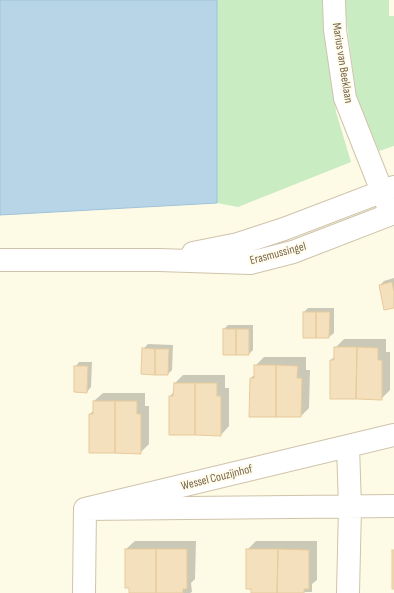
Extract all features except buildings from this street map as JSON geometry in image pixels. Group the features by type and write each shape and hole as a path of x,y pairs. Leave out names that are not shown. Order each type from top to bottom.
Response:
{"street":[{"name":"Marius van Beeklaan","path":"334,0 335,30 345,98 388,189"},
{"name":"Erasmussingel","path":"0,260 159,260 250,263 293,252 393,217 388,189 284,229 238,244 159,260"},
{"name":"Wessel Couzijnhof","path":"85,509 394,435"},
{"path":"348,446 350,507 348,593"},
{"name":"Wessel Couzijnhof","path":"85,509 394,506"},
{"path":"84,593 85,509"}],"green space":[{"path":"217,0 322,0 325,35 336,112 351,162 238,207 217,203"},
{"path":"344,0 389,0 389,16 394,16 394,146 379,151 356,96"}],"water":[{"path":"0,0 217,0 217,203 0,215"}]}
